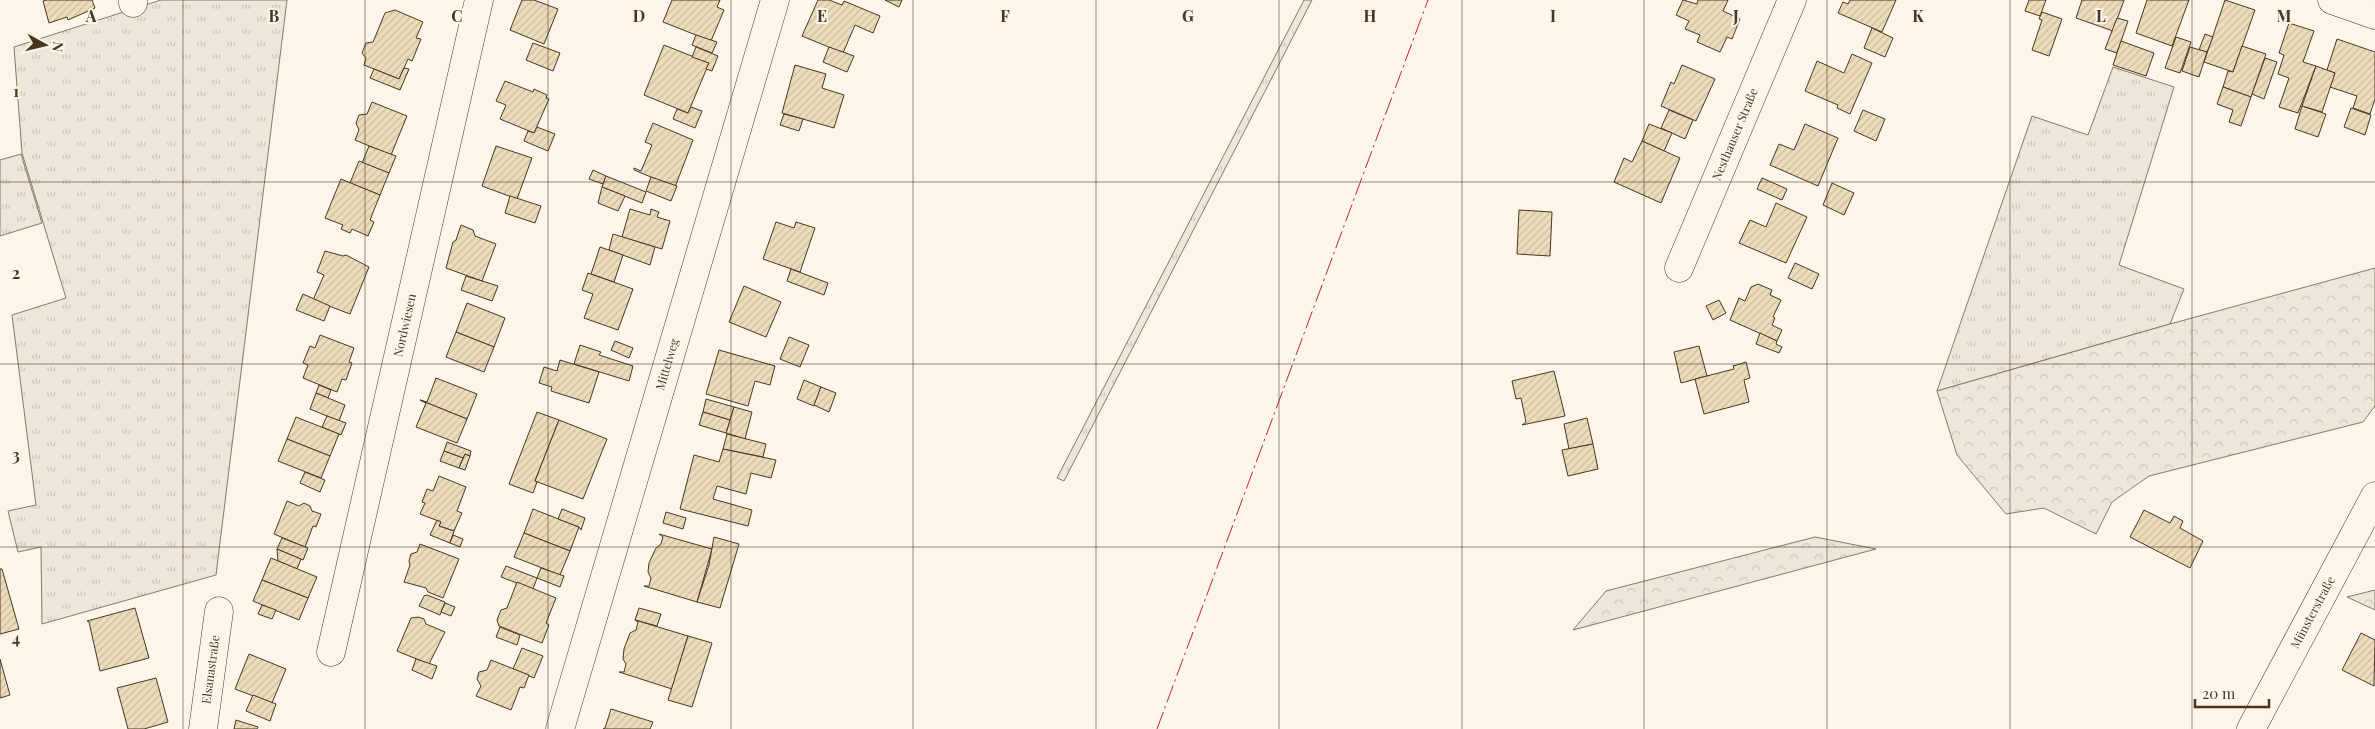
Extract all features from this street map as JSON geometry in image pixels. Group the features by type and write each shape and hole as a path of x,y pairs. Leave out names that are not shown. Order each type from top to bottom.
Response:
{"street":[{"name":"Nordwiesen","path":"331,652 480,0"},
{"name":"Mittelweg","path":"560,729 775,0"},
{"name":"Nesthauser Straße","path":"1678,268 1792,0"},
{"path":"2332,0 2375,15"},
{"name":"Münsterstraße","path":"2251,729 2375,496"},
{"name":"Elsanastraße","path":"203,729 219,611"}],"green space":[{"path":"161,0 287,0 216,575 42,624 41,547 18,552 8,511 36,505 12,315 66,298 22,153 14,47"},
{"path":"1304,0 1312,0 1064,481 1057,478"},
{"path":"2113,67 2174,87 2119,265 2184,289 2170,324 1937,391 2032,116 2088,135"},
{"path":"21,154 42,223 0,236 0,160"},
{"path":"2375,268 2375,406 2363,422 2149,476 2112,502 2096,534 2044,508 2006,514 1957,455 1937,391 2170,324"},
{"path":"1815,537 1876,549 1573,630 1606,591"},
{"path":"2375,590 2375,610 2347,597"}],"building":[{"path":"92,0 95,8 68,20 67,17 49,23 43,1"},
{"path":"522,0 534,0 558,9 544,44 510,30"},
{"path":"672,0 720,0 717,7 724,10 711,41 663,22"},
{"path":"818,0 829,0 842,5 844,1 880,16 873,33 855,25 843,53 802,36"},
{"path":"885,0 902,0 899,7"},
{"path":"1683,0 1697,4 1698,0 1728,0 1723,11 1740,19 1732,39 1727,37 1720,52 1697,42 1700,35 1685,29 1689,21 1676,15"},
{"path":"1850,0 1896,0 1882,32 1838,13 1843,2 1848,4"},
{"path":"2029,0 2046,0 2040,16 2025,11"},
{"path":"2082,0 2124,0 2113,31 2076,18"},
{"path":"2147,0 2189,0 2172,46 2136,33"},
{"path":"2225,0 2255,10 2233,72 2204,62"},
{"path":"395,10 423,22 416,38 421,39 412,61 408,59 399,79 364,65 366,58 362,53 366,43 373,42 385,13"},
{"path":"2042,12 2062,19 2049,56 2032,50 2042,20 2039,19"},
{"path":"2117,18 2128,21 2117,53 2105,49"},
{"path":"2289,23 2314,31 2303,62 2316,66 2298,113 2279,107 2289,78 2278,74 2284,55 2279,53"},
{"path":"1872,28 1893,38 1885,57 1864,48"},
{"path":"2205,34 2213,37 2207,52 2199,50"},
{"path":"696,35 717,42 712,53 692,45"},
{"path":"2176,37 2191,42 2180,73 2165,68"},
{"path":"2337,39 2375,52 2375,99 2370,114 2353,108 2357,96 2330,87 2335,73 2327,70"},
{"path":"2121,41 2154,53 2146,76 2113,65"},
{"path":"533,43 560,53 553,71 526,60"},
{"path":"664,45 709,63 688,113 644,95"},
{"path":"2242,46 2266,54 2251,97 2223,87 2228,71 2233,72"},
{"path":"696,47 718,56 712,71 706,69 709,63 692,57"},
{"path":"829,47 854,56 847,72 823,62"},
{"path":"2190,47 2207,52 2199,77 2182,71"},
{"path":"1852,54 1872,63 1850,114 1837,108 1838,105 1805,91 1817,61 1844,73"},
{"path":"2265,58 2277,62 2264,99 2252,94"},
{"path":"795,65 826,74 822,88 844,95 834,128 782,113"},
{"path":"1682,65 1715,79 1696,121 1661,106 1671,82 1674,84"},
{"path":"2316,66 2335,73 2322,112 2302,106"},
{"path":"404,68 409,69 400,90 370,78 374,69 399,79"},
{"path":"505,81 533,92 534,89 547,95 546,98 549,99 534,133 500,119 506,105 496,101"},
{"path":"2223,87 2251,97 2241,126 2229,122 2233,110 2217,104"},
{"path":"372,102 407,116 391,155 355,140 359,130 356,123 359,115 367,114"},
{"path":"2302,106 2326,114 2318,137 2295,129"},
{"path":"691,107 702,111 695,128 673,119 677,109 688,113"},
{"path":"2351,108 2371,115 2365,135 2344,127"},
{"path":"1669,110 1693,120 1685,139 1661,128"},
{"path":"1863,110 1885,119 1876,141 1854,131"},
{"path":"784,114 803,119 799,131 780,125"},
{"path":"653,123 693,140 675,187 634,170 634,168 641,171 652,145 645,142"},
{"path":"1649,124 1672,133 1664,151 1642,141"},
{"path":"1805,124 1838,138 1818,186 1770,165 1779,144 1794,150"},
{"path":"537,127 555,134 548,151 524,141 528,131 534,133"},
{"path":"1642,141 1680,158 1661,203 1614,182 1624,158 1632,162"},
{"path":"369,146 396,156 389,173 362,163"},
{"path":"496,146 532,158 517,199 482,186"},
{"path":"359,161 389,173 380,195 350,183"},
{"path":"593,170 606,176 603,184 589,179"},
{"path":"606,176 646,192 642,203 602,187"},
{"path":"651,177 677,186 671,201 646,191"},
{"path":"1762,178 1787,189 1782,200 1757,189"},
{"path":"341,179 380,195 370,220 374,222 368,236 352,229 350,233 341,229 343,225 325,218"},
{"path":"1832,183 1854,193 1844,215 1823,205"},
{"path":"602,187 625,196 618,211 598,203"},
{"path":"510,196 541,206 535,223 505,213"},
{"path":"1776,203 1807,217 1786,263 1739,243 1750,220 1766,227"},
{"path":"630,209 650,215 651,209 659,212 657,217 670,221 662,249 622,237"},
{"path":"1519,210 1552,212 1550,256 1517,254"},
{"path":"776,222 794,228 796,222 815,228 800,272 763,259"},
{"path":"461,225 473,230 475,236 496,244 482,281 446,268 453,242 456,240"},
{"path":"613,234 655,247 650,265 609,250"},
{"path":"600,247 623,255 614,282 591,274"},
{"path":"325,251 343,256 346,255 369,267 350,314 313,300 324,275 317,272"},
{"path":"1795,263 1819,274 1812,289 1788,278"},
{"path":"791,269 828,283 824,295 787,281"},
{"path":"588,273 633,289 618,330 584,318 593,294 582,290"},
{"path":"466,276 498,286 492,301 461,290"},
{"path":"1758,284 1772,290 1770,295 1781,300 1773,317 1775,318 1772,325 1782,330 1777,341 1730,320 1739,298 1745,301 1751,287"},
{"path":"744,286 781,302 766,337 729,322"},
{"path":"303,294 330,306 324,321 296,310"},
{"path":"1719,300 1726,313 1713,320 1706,306"},
{"path":"467,303 505,318 494,347 456,332"},
{"path":"456,332 494,347 484,372 446,357"},
{"path":"1760,333 1777,341 1776,344 1782,347 1779,353 1756,344"},
{"path":"320,335 354,348 349,362 352,363 346,380 342,379 337,392 303,378 308,365 303,363 310,346 315,348"},
{"path":"789,337 809,345 800,367 780,359"},
{"path":"615,341 633,348 629,358 611,350"},
{"path":"580,345 601,352 599,355 633,366 629,381 574,364"},
{"path":"1699,346 1707,376 1681,383 1674,352"},
{"path":"719,350 775,366 770,385 755,381 748,406 706,394"},
{"path":"560,360 599,372 589,403 551,391 552,387 539,383 544,367 557,371"},
{"path":"1746,362 1750,378 1744,380 1749,402 1704,414 1695,379 1734,369 1733,366"},
{"path":"1554,371 1565,416 1522,425 1526,422 1521,398 1516,399 1512,381"},
{"path":"436,378 477,394 467,419 420,400 427,402"},
{"path":"804,380 821,387 814,406 797,399"},
{"path":"319,385 331,390 328,398 316,393"},
{"path":"821,387 836,393 829,412 814,405"},
{"path":"316,393 345,405 339,421 310,409"},
{"path":"706,399 734,407 730,420 703,412"},
{"path":"420,400 467,419 457,443 416,427 426,403"},
{"path":"734,407 752,412 745,439 726,433"},
{"path":"537,412 559,420 535,481 537,482 533,493 509,484"},
{"path":"703,412 730,420 726,433 699,425"},
{"path":"327,416 346,423 341,435 322,427"},
{"path":"296,417 339,434 330,456 287,439"},
{"path":"1587,418 1593,444 1569,449 1564,424"},
{"path":"559,420 607,439 583,499 535,481"},
{"path":"727,434 766,444 763,457 723,449"},
{"path":"287,439 330,456 321,478 278,461"},
{"path":"447,442 471,451 470,456 465,454 463,458 444,451"},
{"path":"1593,444 1598,469 1568,476 1562,450"},
{"path":"723,449 776,460 771,478 751,473 746,494 717,486 713,499 752,510 748,526 680,509 694,455 719,462"},
{"path":"444,451 463,458 459,468 440,461"},
{"path":"465,454 470,456 465,470 459,468"},
{"path":"305,472 325,480 320,492 300,483"},
{"path":"439,476 466,487 457,511 462,513 454,531 439,526 441,522 420,514 425,503 422,502 427,489 433,491"},
{"path":"287,501 299,506 304,503 310,506 312,511 321,514 316,527 313,526 305,547 274,534"},
{"path":"533,509 579,527 570,551 524,533"},
{"path":"562,509 585,518 581,530 579,527 558,519"},
{"path":"2144,510 2170,523 2174,516 2183,521 2180,528 2203,541 2190,568 2130,537"},
{"path":"666,512 686,518 683,529 663,523"},
{"path":"437,520 441,522 439,526 454,531 450,543 430,535"},
{"path":"524,533 570,551 560,575 514,557"},
{"path":"659,534 712,549 697,602 644,586 649,586 651,578 648,572 649,563 656,548 661,544 663,537"},
{"path":"453,535 463,539 460,547 450,543"},
{"path":"714,537 739,544 720,608 697,602 709,565"},
{"path":"282,538 308,548 303,560 277,549"},
{"path":"420,544 459,559 443,598 428,592 426,588 404,582 410,565 411,554 417,552"},
{"path":"277,549 301,559 297,569 278,561"},
{"path":"271,558 317,577 308,598 262,580"},
{"path":"506,566 537,578 533,589 501,577"},
{"path":"541,568 564,576 560,587 537,578"},
{"path":"0,569 2,569 19,629 0,634"},
{"path":"262,580 308,598 299,620 253,601"},
{"path":"517,582 556,598 546,623 549,625 542,643 499,626 497,620 501,610 507,608"},
{"path":"427,595 445,602 440,615 419,606 424,596"},
{"path":"445,603 455,607 451,616 441,612"},
{"path":"262,605 276,610 272,619 258,614"},
{"path":"135,608 149,658 100,671 89,622 87,621"},
{"path":"639,608 661,614 657,626 635,620"},
{"path":"418,617 424,619 426,624 445,632 429,664 397,651 411,618"},
{"path":"635,620 688,636 672,689 619,672 624,672 626,664 623,659 624,649 630,633 636,630 638,622"},
{"path":"500,627 520,635 517,645 496,637"},
{"path":"2361,633 2375,640 2374,686 2342,670"},
{"path":"688,636 712,643 692,707 668,700"},
{"path":"522,648 543,656 534,678 513,669"},
{"path":"249,654 286,669 272,703 235,689"},
{"path":"0,659 10,695 0,698"},
{"path":"416,659 437,666 432,679 412,670"},
{"path":"491,660 529,675 524,688 520,687 511,710 476,696 481,686 477,679 479,672 487,670"},
{"path":"156,678 168,722 144,729 128,729 117,688"},
{"path":"253,695 276,704 270,721 246,711"},
{"path":"611,709 653,722 650,729 603,729"},
{"path":"236,720 258,727 257,729 234,729"}],"power":[{"path":"1157,729 1428,0"}]}
